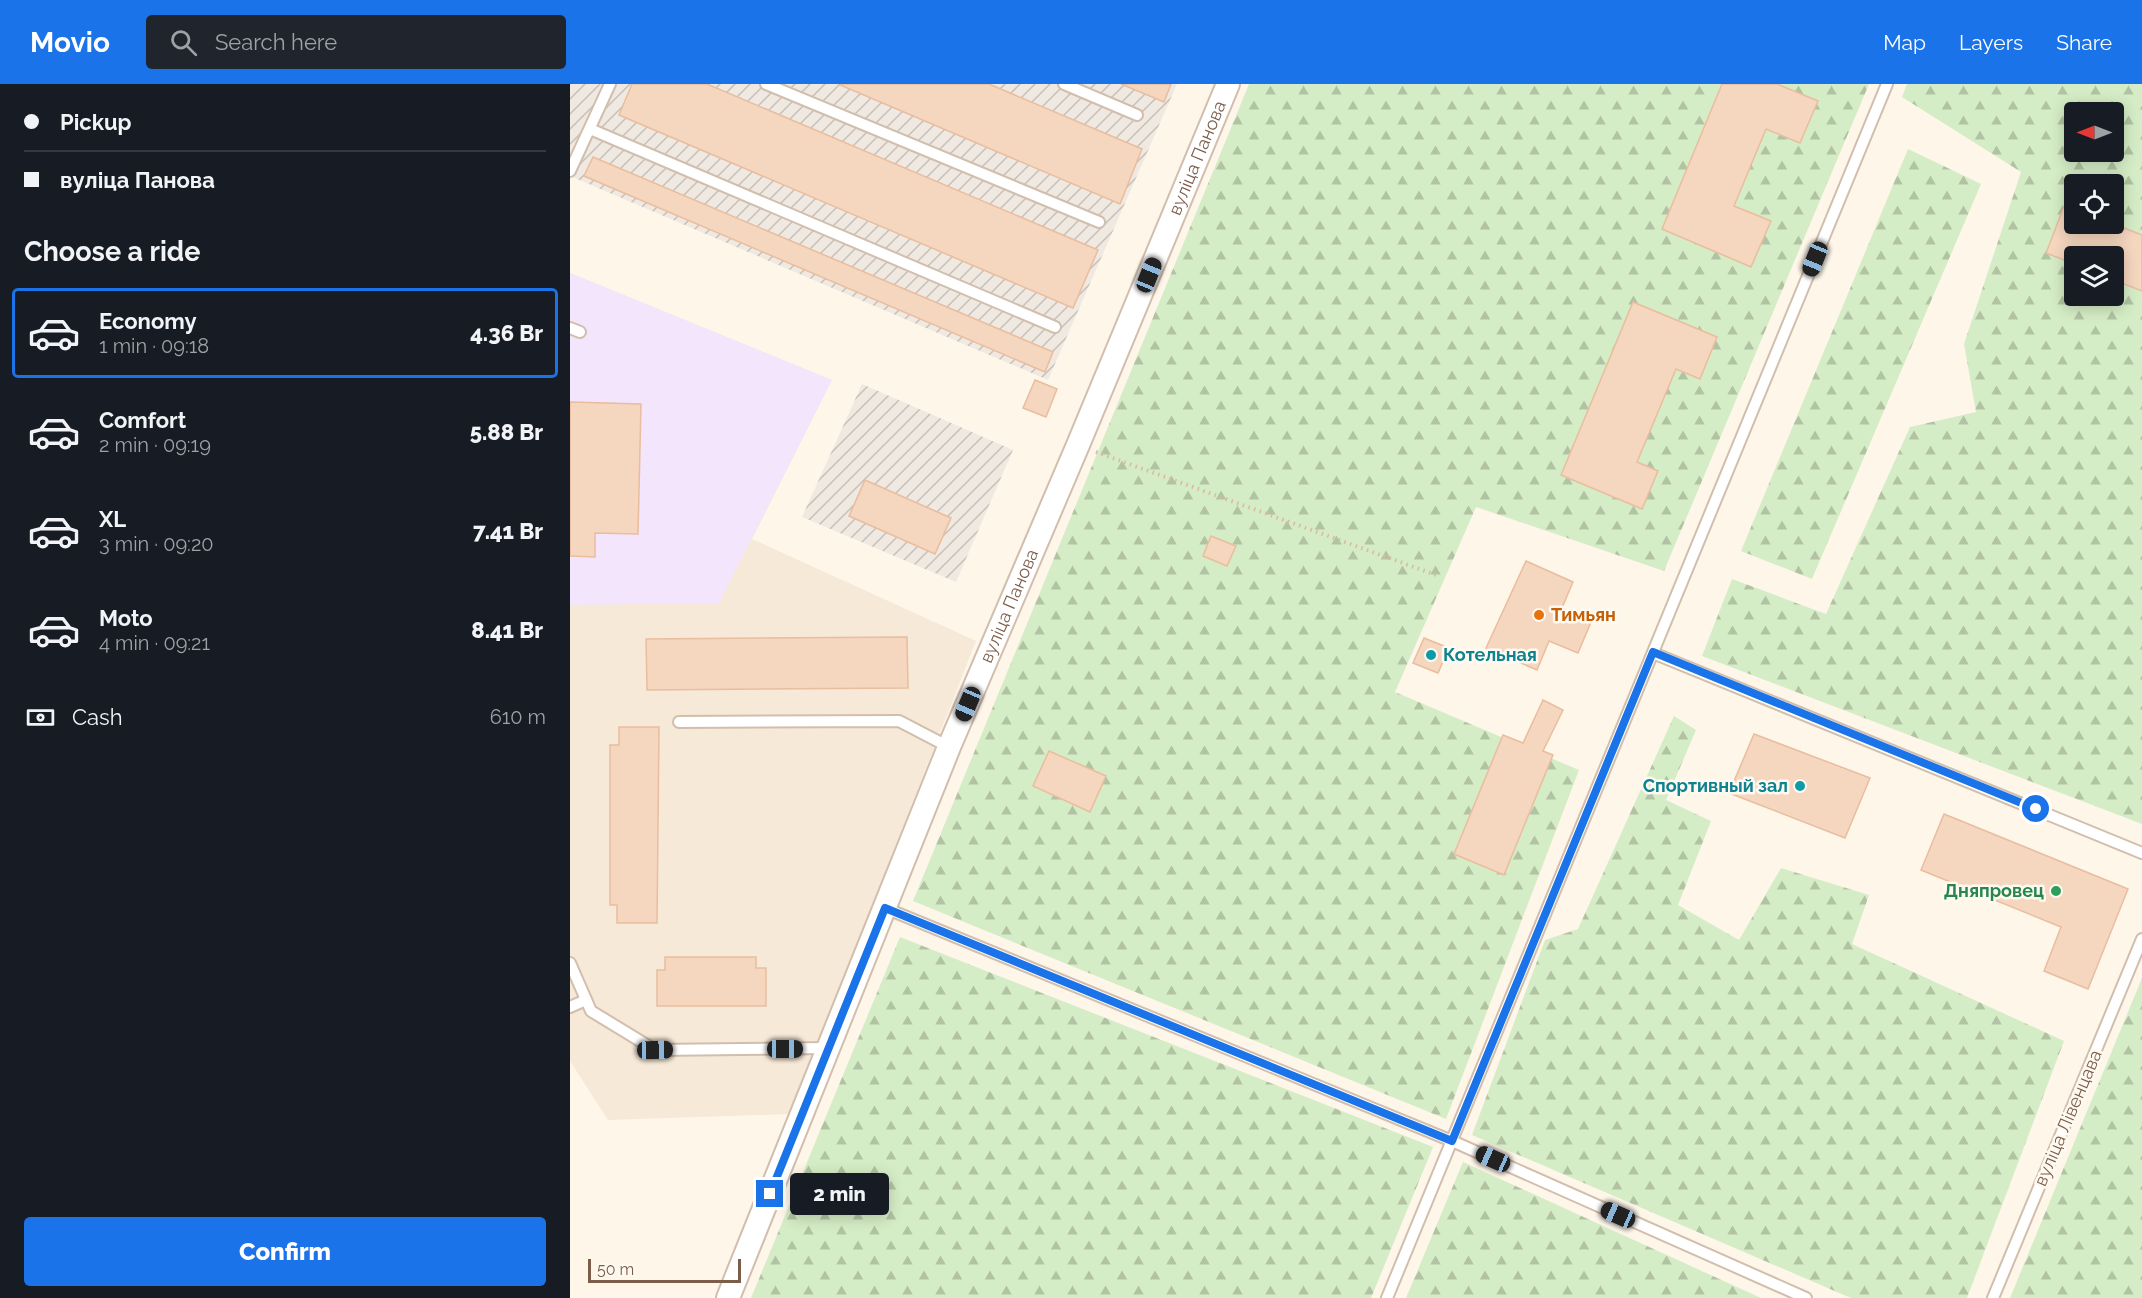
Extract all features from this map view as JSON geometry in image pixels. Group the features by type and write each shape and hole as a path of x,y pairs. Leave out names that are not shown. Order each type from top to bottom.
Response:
{"street":[{"name":"вуліца Панова","path":"728,1298 949,747 1228,84"}],"lane":[{"path":"570,171 610,84"},
{"path":"766,84 1099,222"},
{"path":"1064,84 1137,115"},
{"path":"1387,1298 1887,84"},
{"path":"590,129 1055,327"},
{"path":"1653,652 2142,853"},
{"path":"679,722 899,721 949,747"},
{"path":"885,908 1452,1141 1806,1298"},
{"name":"вуліца Лівенцава","path":"1993,1298 2142,939"},
{"path":"570,963 591,1011 655,1050 829,1048"},
{"path":"570,1007 586,1000"}],"path":[{"path":"1078,445 1436,575"}],"shaded area":[{"path":"570,84 1177,84 1048,380 570,176"},
{"path":"570,273 832,380 752,539 976,641 790,1114 608,1120 570,1061"},
{"path":"570,273 832,380 719,603 570,605"},
{"path":"862,384 1013,450 956,582 802,517"}],"green space":[{"path":"1249,84 1869,84 1664,571 1476,507 1395,692 1579,770 1446,1119 913,901"},
{"path":"1907,84 2142,84 2142,824 1702,656 1732,579 1826,614 1910,427 1976,412 1964,344 2021,172 1902,97"},
{"path":"1908,149 1981,184 1812,579 1741,551"},
{"path":"1674,716 1696,730 1666,800 1711,821 1678,905 1739,940 1781,868 1869,895 1852,944 2064,1041 1967,1298 1851,1298 1472,1135 1545,940 1578,929"},
{"path":"900,937 1433,1147 1371,1298 751,1298"},
{"path":"2142,978 2142,1298 2010,1298"},
{"path":"1463,1162 1761,1298 1406,1298"}],"building":[{"path":"632,84 707,84 1098,250 1073,308 619,115"},
{"path":"838,84 989,84 1142,149 1120,204"},
{"path":"1121,84 1171,84 1164,102"},
{"path":"1722,84 1777,84 1818,101 1800,143 1766,129 1734,206 1771,221 1751,267 1662,229"},
{"path":"593,157 1053,352 1045,372 584,176"},
{"path":"2064,206 2064,234 2124,234 2124,228 2142,235 2142,291 2124,284 2124,246 2064,246 2064,260 2046,253"},
{"path":"1633,302 1717,337 1700,379 1676,369 1637,462 1658,471 1642,509 1561,475"},
{"path":"1035,380 1057,389 1046,417 1023,408"},
{"path":"570,402 641,404 638,534 595,533 595,557 570,556"},
{"path":"865,480 951,518 935,554 849,516"},
{"path":"1211,536 1236,546 1227,566 1203,556"},
{"name":"Тимьян","path":"1526,561 1573,582 1562,608 1591,622 1578,653 1549,641 1537,670 1486,648"},
{"path":"907,637 908,688 647,690 646,639"},
{"name":"Котельная","path":"1424,638 1449,648 1438,673 1413,663"},
{"path":"1543,700 1563,710 1543,751 1553,755 1504,875 1454,854 1503,735 1523,743"},
{"path":"619,727 659,727 657,923 617,923 617,905 610,905 610,745 619,745"},
{"name":"Спортивный зал","path":"1754,734 1870,778 1845,838 1729,793"},
{"path":"1049,751 1106,776 1090,812 1033,786"},
{"path":"1944,814 2128,889 2088,989 2044,971 2061,927 1921,870"},
{"path":"665,957 756,957 756,968 766,968 766,1006 657,1006 657,970 665,970"}],"place":[{"name":"Тимьян","path":"1539,615"},
{"name":"Котельная","path":"1431,655"},
{"name":"Спортивный зал","path":"1800,786"},
{"name":"Дняпровец","path":"2056,891"}],"route":[{"path":"770,1194 885,908 1452,1141 1653,652 2036,809"}]}
